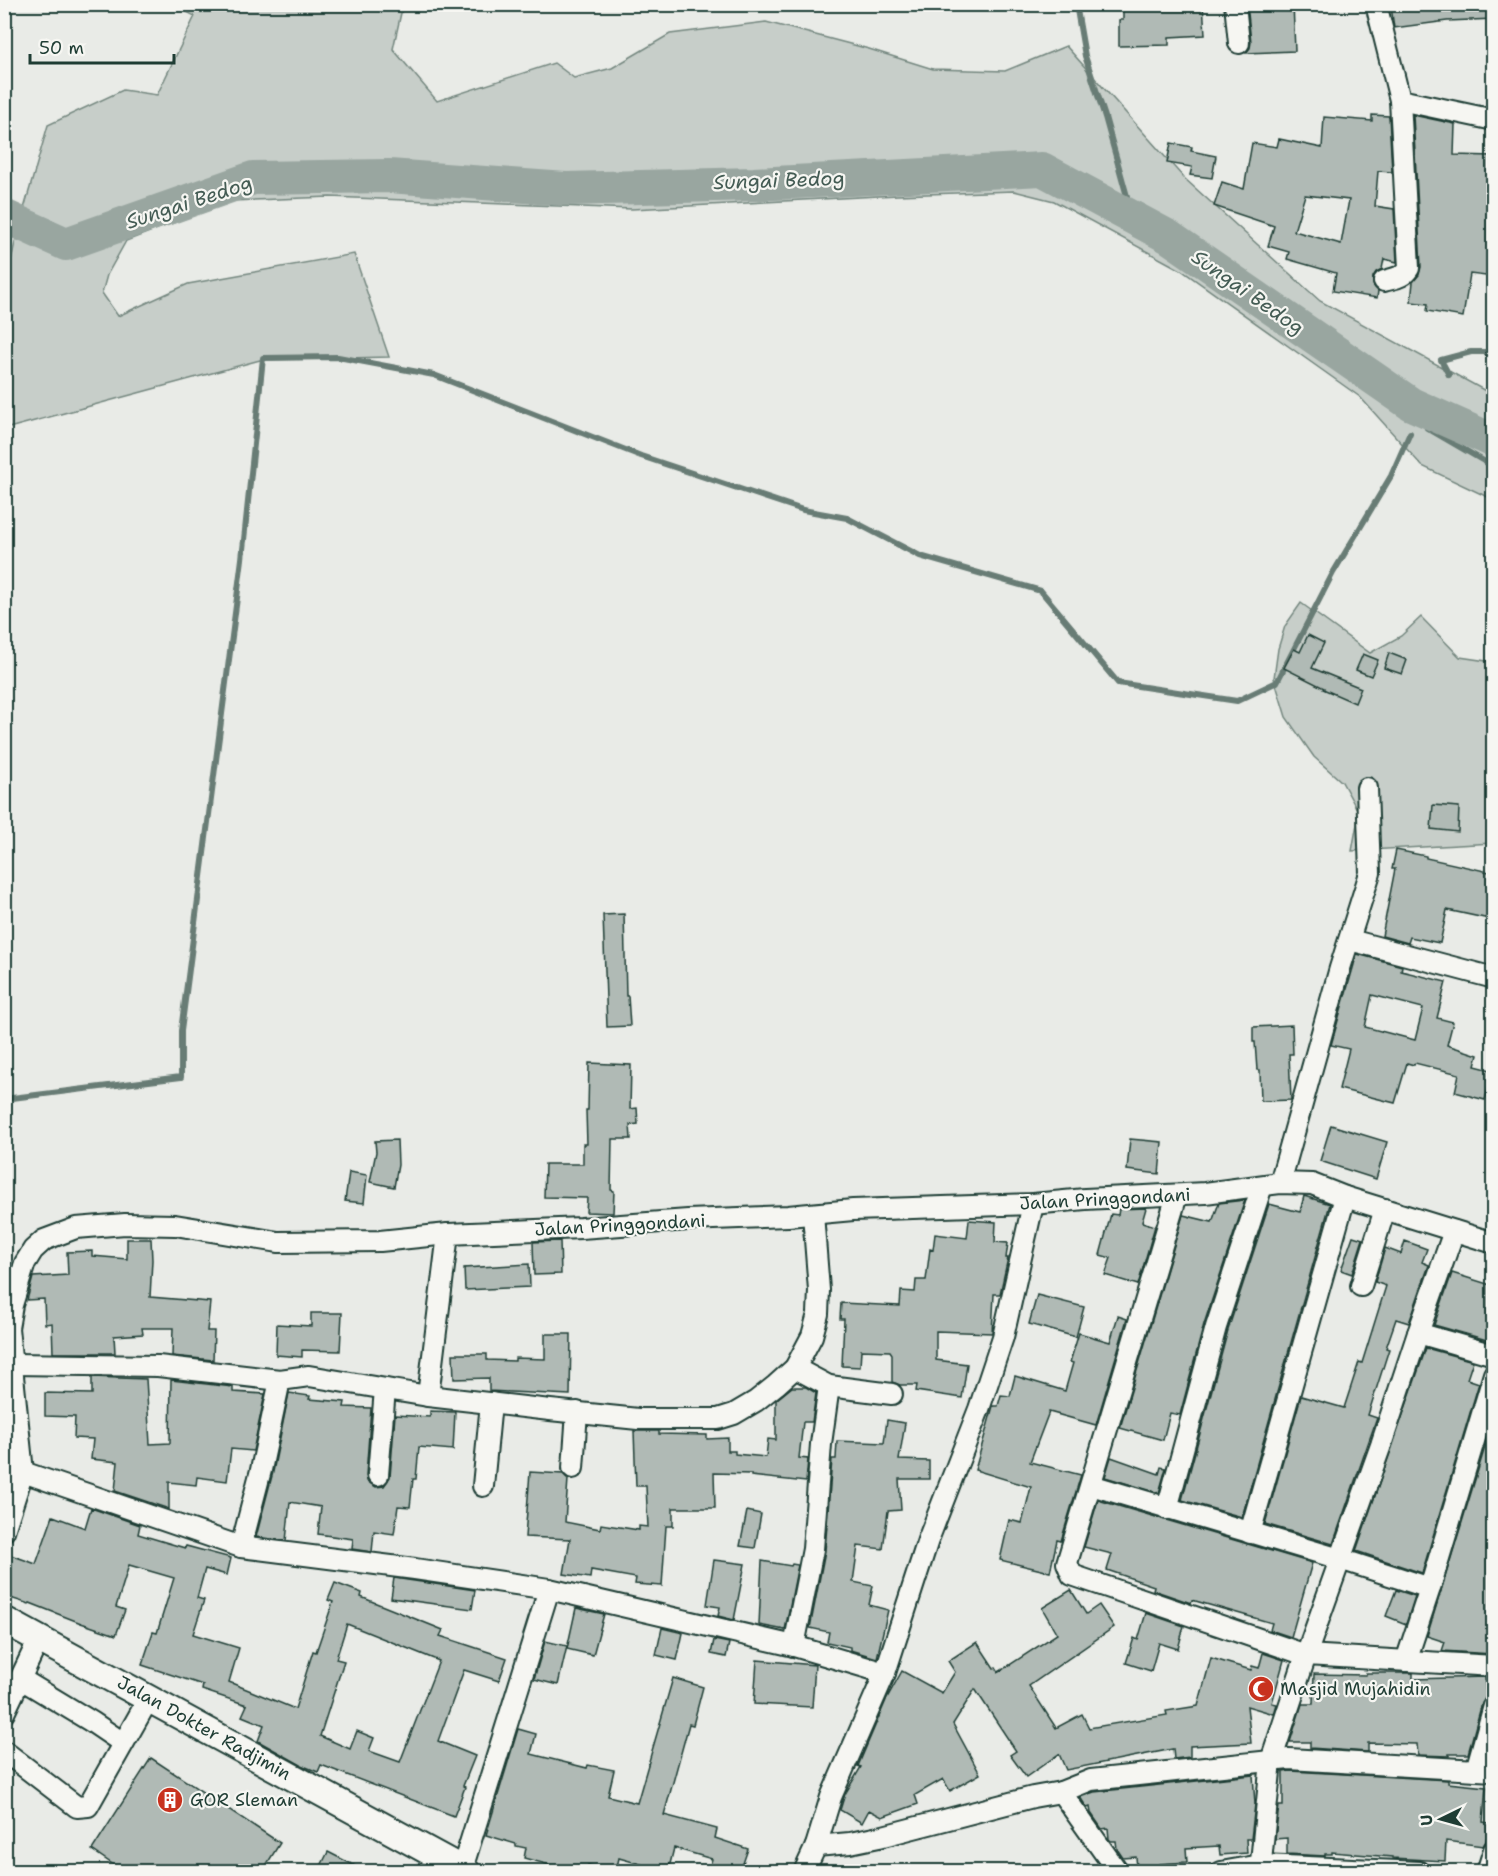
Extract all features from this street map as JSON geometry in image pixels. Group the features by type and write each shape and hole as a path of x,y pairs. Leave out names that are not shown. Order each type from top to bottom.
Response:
{"main road":[{"name":"Jalan Dokter Radjimin","path":"4,1620 461,1871"}],"street":[{"path":"1235,4 1239,43"},
{"path":"1376,4 1400,100 1409,268 1401,276 1384,281"},
{"path":"1400,100 1494,120"},
{"path":"1167,1509 1216,1327 1271,1184 1370,873 1367,788"},
{"path":"1350,940 1493,975"},
{"name":"Jalan Pringgondani","path":"4,1531 23,1472 8,1328 12,1305 26,1263 33,1250 44,1240 76,1228 125,1224 174,1225 278,1242 380,1241 448,1234 903,1207 1033,1204 1085,1198 1205,1194 1271,1184 1312,1184 1345,1197 1494,1244"},
{"path":"1177,1195 1067,1563 1072,1575 1306,1655 1494,1666"},
{"path":"1250,1533 1345,1197"},
{"path":"804,1872 816,1846 831,1797 885,1673 928,1540 969,1437 1003,1337 1033,1204"},
{"path":"1361,1286 1385,1209"},
{"path":"13,1364 158,1366 280,1380 309,1376 428,1396 638,1419 718,1419 734,1414 756,1401 795,1368 812,1336 818,1314 819,1290 813,1214"},
{"path":"1261,1868 1271,1761 1454,1231"},
{"path":"428,1396 448,1234"},
{"path":"1418,1333 1494,1355"},
{"path":"795,1368 829,1386 892,1394"},
{"path":"1406,1661 1494,1374"},
{"path":"241,1547 261,1470 280,1380"},
{"path":"794,1646 813,1549 821,1444 829,1386"},
{"path":"378,1475 385,1389"},
{"path":"483,1486 491,1403"},
{"path":"573,1468 577,1412"},
{"path":"23,1472 241,1547 549,1589 794,1646 885,1673"},
{"path":"1090,1485 1430,1588"},
{"path":"461,1871 549,1589"},
{"path":"4,1713 39,1639"},
{"path":"21,1679 123,1743"},
{"path":"4,1751 77,1807 88,1806 149,1698"},
{"path":"816,1846 850,1843 879,1837 1060,1792 1091,1780 1289,1760 1485,1771 1494,1706"},
{"path":"1060,1792 1118,1872"},
{"path":"1487,1872 1494,1850"},
{"path":"1221,1872 1261,1868 1420,1872"}],"shaded area":[{"path":"403,4 393,49 437,101 554,63 574,78 612,68 670,34 766,22 869,49 933,69 1005,71 1066,46 1184,178 1320,301 1493,395 1494,500 1422,466 1360,397 1181,270 1054,201 1014,191 632,209 330,197 231,201 126,241 107,275 102,293 118,316 188,284 354,254 389,357 260,360 5,429 5,268 11,261 48,125 123,90 157,95 195,16 173,5"},
{"path":"1301,603 1370,653 1401,636 1421,617 1460,657 1493,662 1493,843 1352,851 1359,813 1342,782 1314,757 1286,717 1274,678 1278,649 1285,626"}],"building":[{"path":"1123,4 1203,4 1205,35 1169,37 1169,45 1119,46 1119,20 1123,20"},
{"path":"1247,4 1293,4 1295,51 1246,53 1251,42"},
{"path":"1494,4 1494,19 1447,21 1394,28 1391,6"},
{"path":"1372,115 1389,116 1392,172 1378,171 1375,206 1394,209 1397,262 1384,259 1382,269 1373,277 1373,285 1378,291 1377,298 1333,291 1336,273 1287,259 1289,252 1268,246 1274,226 1214,206 1222,182 1244,189 1252,143 1277,147 1279,139 1322,148 1324,117 1372,121","holes":["1305,195 1349,200 1341,244 1294,231"]},
{"path":"1413,115 1455,124 1454,155 1494,156 1494,277 1470,274 1463,317 1427,311 1428,304 1411,302 1413,282 1419,275 1421,267"},
{"path":"1171,143 1192,147 1191,151 1216,156 1212,178 1190,175 1192,167 1167,163"},
{"path":"1308,635 1324,643 1312,668 1361,688 1355,703 1284,668 1294,649 1300,652"},
{"path":"1389,653 1407,660 1402,674 1384,668"},
{"path":"1363,654 1378,660 1371,676 1356,670"},
{"path":"1433,805 1459,807 1458,832 1431,829"},
{"path":"1396,850 1494,873 1494,920 1447,910 1440,943 1410,937 1408,943 1382,936 1395,869 1392,869"},
{"path":"624,914 626,996 628,996 630,1026 607,1027 603,915"},
{"path":"1357,954 1402,966 1401,971 1446,982 1437,1018 1453,1022 1447,1045 1478,1055 1475,1066 1491,1070 1485,1100 1455,1092 1459,1074 1415,1063 1414,1065 1407,1063 1395,1103 1339,1089 1349,1049 1331,1045","holes":["1372,995 1423,1008 1415,1040 1365,1027"]},
{"path":"1292,1025 1293,1054 1289,1054 1291,1100 1261,1101 1260,1070 1257,1070 1253,1027"},
{"path":"589,1063 631,1065 630,1109 637,1108 638,1124 630,1125 631,1139 612,1139 613,1213 586,1212 587,1198 544,1197 545,1164 583,1164 583,1144 587,1144 586,1110 588,1110"},
{"path":"1331,1125 1387,1142 1376,1179 1320,1161"},
{"path":"1130,1139 1162,1142 1159,1174 1127,1170"},
{"path":"397,1140 398,1165 394,1187 370,1182 376,1152 375,1141"},
{"path":"349,1172 367,1175 364,1203 345,1201"},
{"path":"1304,1196 1330,1204 1242,1517 1182,1500 1228,1330 1269,1204 1300,1212"},
{"path":"1245,1200 1204,1324 1180,1415 1170,1413 1163,1440 1120,1428 1183,1215 1212,1222 1219,1203"},
{"path":"1146,1208 1142,1222 1155,1226 1138,1285 1105,1275 1111,1258 1100,1255 1111,1214 1118,1215 1119,1209"},
{"path":"969,1220 996,1222 995,1242 1008,1243 1006,1258 1008,1258 1000,1294 994,1294 992,1333 936,1331 936,1360 967,1364 962,1398 916,1391 917,1385 900,1385 892,1382 892,1354 890,1351 861,1350 860,1367 842,1366 844,1319 840,1319 841,1303 900,1306 901,1291 915,1292 916,1280 926,1280 930,1249 933,1250 935,1234 967,1238"},
{"path":"1353,1236 1363,1239 1352,1274 1341,1270"},
{"path":"127,1239 151,1239 150,1297 210,1302 207,1331 214,1331 213,1360 172,1356 173,1328 142,1328 143,1334 114,1336 115,1353 53,1353 52,1323 45,1324 44,1299 27,1300 33,1277 68,1275 67,1252 92,1251 92,1256 127,1259"},
{"path":"560,1241 561,1274 534,1275 533,1242"},
{"path":"1405,1241 1427,1249 1422,1262 1429,1265 1409,1323 1396,1319 1386,1348 1389,1349 1368,1415 1377,1418 1333,1544 1265,1524 1301,1396 1344,1408 1359,1362 1362,1363 1386,1286 1375,1282 1385,1248 1401,1254"},
{"path":"529,1264 530,1287 465,1290 464,1268"},
{"path":"1452,1273 1494,1286 1494,1342 1434,1325"},
{"path":"1037,1295 1084,1307 1076,1337 1029,1324"},
{"path":"311,1313 342,1313 340,1351 302,1350 302,1357 276,1355 277,1324 311,1326"},
{"path":"1118,1316 1127,1319 1096,1425 1049,1412 1030,1462 1081,1475 1061,1541 1057,1540 1050,1572 1000,1560 1009,1520 1022,1523 1031,1487 975,1470 993,1406 998,1406 1001,1395 1010,1396 1015,1376 1065,1391 1073,1363 1070,1362 1079,1333 1110,1342"},
{"path":"545,1334 571,1334 570,1395 489,1391 489,1378 454,1379 453,1354 487,1354 487,1360 545,1359"},
{"path":"1426,1348 1473,1361 1467,1379 1479,1383 1422,1573 1356,1551"},
{"path":"92,1377 146,1379 150,1444 170,1443 171,1380 233,1387 233,1392 265,1394 253,1451 231,1449 227,1481 197,1477 196,1485 169,1482 169,1509 115,1491 118,1462 91,1459 93,1439 74,1438 75,1417 45,1416 45,1393 92,1394"},
{"path":"792,1387 806,1387 816,1393 812,1422 803,1422 799,1458 808,1459 806,1482 751,1476 751,1474 714,1473 715,1508 673,1508 673,1526 666,1526 662,1586 635,1584 636,1578 591,1570 590,1578 564,1574 570,1539 525,1537 530,1472 563,1474 568,1479 565,1522 600,1529 601,1524 639,1530 639,1526 648,1527 646,1486 636,1486 634,1431 707,1435 707,1439 728,1438 728,1451 735,1451 735,1454 766,1457 768,1439 776,1440 776,1400"},
{"path":"289,1393 310,1396 309,1399 345,1402 344,1407 371,1408 366,1475 367,1481 376,1487 384,1486 390,1477 395,1415 430,1417 430,1411 455,1412 453,1450 419,1447 410,1507 398,1506 394,1534 374,1531 372,1552 352,1549 353,1539 318,1534 321,1507 290,1502 286,1541 256,1537 273,1472"},
{"path":"1494,1418 1494,1654 1442,1651 1445,1642 1427,1636"},
{"path":"887,1420 905,1423 899,1460 929,1461 929,1479 899,1479 901,1510 888,1511 883,1549 858,1546 853,1582 873,1586 869,1605 888,1610 877,1658 850,1650 850,1647 827,1642 829,1632 810,1628 825,1551 832,1459 836,1459 837,1441 884,1443"},
{"path":"1111,1457 1159,1474 1161,1467 1166,1468 1159,1493 1105,1477"},
{"path":"1098,1500 1312,1563 1291,1637 1270,1630 1272,1623 1192,1600 1191,1603 1153,1590 1154,1586 1107,1570 1112,1554 1084,1547"},
{"path":"91,1508 140,1525 138,1534 185,1548 186,1546 231,1558 227,1575 205,1569 197,1598 204,1600 193,1634 239,1648 229,1682 295,1709 313,1651 316,1652 333,1602 328,1600 335,1583 362,1593 361,1597 443,1630 440,1636 507,1658 499,1681 464,1670 438,1741 475,1756 454,1816 321,1765 318,1772 301,1765 258,1741 264,1725 242,1716 247,1705 202,1690 203,1685 142,1665 153,1632 157,1633 174,1578 129,1565 116,1607 125,1610 116,1635 30,1603 4,1596 4,1565 8,1554 36,1564 53,1516 85,1528","holes":["347,1624 439,1661 400,1762 369,1751 374,1738 357,1731 350,1749 320,1736 344,1661 336,1659"]},
{"path":"747,1511 761,1514 755,1548 740,1546"},
{"path":"714,1560 745,1564 734,1620 718,1616 720,1607 707,1605"},
{"path":"762,1561 798,1565 785,1630 759,1625"},
{"path":"394,1578 475,1590 472,1609 391,1598"},
{"path":"1071,1590 1086,1614 1099,1605 1114,1627 1029,1686 1056,1728 1082,1714 1089,1728 1167,1715 1166,1711 1198,1706 1211,1658 1251,1670 1252,1666 1259,1668 1263,1653 1284,1660 1272,1703 1277,1704 1274,1714 1247,1706 1251,1743 1190,1746 1190,1757 1174,1759 1173,1749 1066,1770 1059,1754 1026,1777 1010,1755 1016,1751 975,1689 953,1724 980,1774 950,1791 943,1779 915,1795 918,1804 882,1817 869,1810 862,1823 840,1810 845,1794 861,1767 858,1766 887,1698 902,1671 942,1693 955,1672 948,1661 977,1642 999,1672 1057,1634 1042,1608"},
{"path":"1396,1590 1415,1596 1406,1624 1386,1616"},
{"path":"576,1608 604,1614 593,1655 567,1649"},
{"path":"1146,1613 1184,1626 1178,1649 1159,1643 1151,1671 1126,1663 1134,1638 1138,1640"},
{"path":"662,1628 683,1633 677,1660 656,1655"},
{"path":"714,1640 729,1643 726,1657 711,1654"},
{"path":"545,1641 567,1646 558,1685 534,1679"},
{"path":"757,1660 815,1665 812,1707 754,1704"},
{"path":"1366,1673 1413,1673 1413,1679 1485,1677 1486,1697 1482,1703 1468,1754 1418,1755 1417,1744 1368,1743 1368,1752 1310,1748 1310,1742 1290,1742 1302,1704 1313,1704 1314,1674 1366,1675"},
{"path":"673,1678 703,1687 693,1725 689,1724 664,1815 717,1829 715,1838 748,1849 740,1872 708,1872 712,1859 674,1848 668,1872 650,1872 651,1867 619,1858 616,1871 588,1865 586,1872 556,1872 557,1867 524,1858 526,1848 486,1835 518,1729 536,1734 531,1754 587,1768 588,1765 614,1770 608,1796 637,1803"},
{"name":"GOR Sleman","path":"151,1758 280,1843 262,1872 124,1872 92,1850"},
{"path":"1283,1772 1448,1780 1448,1783 1486,1787 1483,1822 1489,1823 1486,1841 1483,1846 1446,1841 1445,1861 1332,1852 1325,1856 1287,1854 1287,1838 1275,1839 1279,1806 1283,1806"},
{"path":"1253,1775 1255,1804 1251,1839 1246,1839 1247,1853 1220,1855 1219,1846 1186,1848 1187,1862 1159,1864 1159,1867 1137,1868 1136,1857 1123,1858 1117,1849 1116,1841 1109,1839 1108,1828 1102,1829 1091,1813 1090,1807 1087,1808 1080,1797 1094,1792"},
{"path":"328,1852 367,1872 318,1872"}],"waterway":[{"path":"1076,4 1085,56 1105,117 1133,218"},
{"name":"Sungai Bedog","path":"4,216 66,244 253,178 389,176 566,189 754,184 1042,169 1169,237 1411,404 1494,441"},
{"path":"1449,375 1441,360 1471,352 1494,352"},
{"path":"4,1099 181,1077 181,1031 242,559 263,358 338,357 434,375 641,456 803,510 847,518 920,556 1041,591 1118,683 1237,701 1277,682 1333,573 1391,476 1410,433"},
{"path":"1427,428 1494,467"}],"place":[{"name":"Masjid Mujahidin","path":"1261,1689"},
{"name":"GOR Sleman","path":"170,1800"}]}
